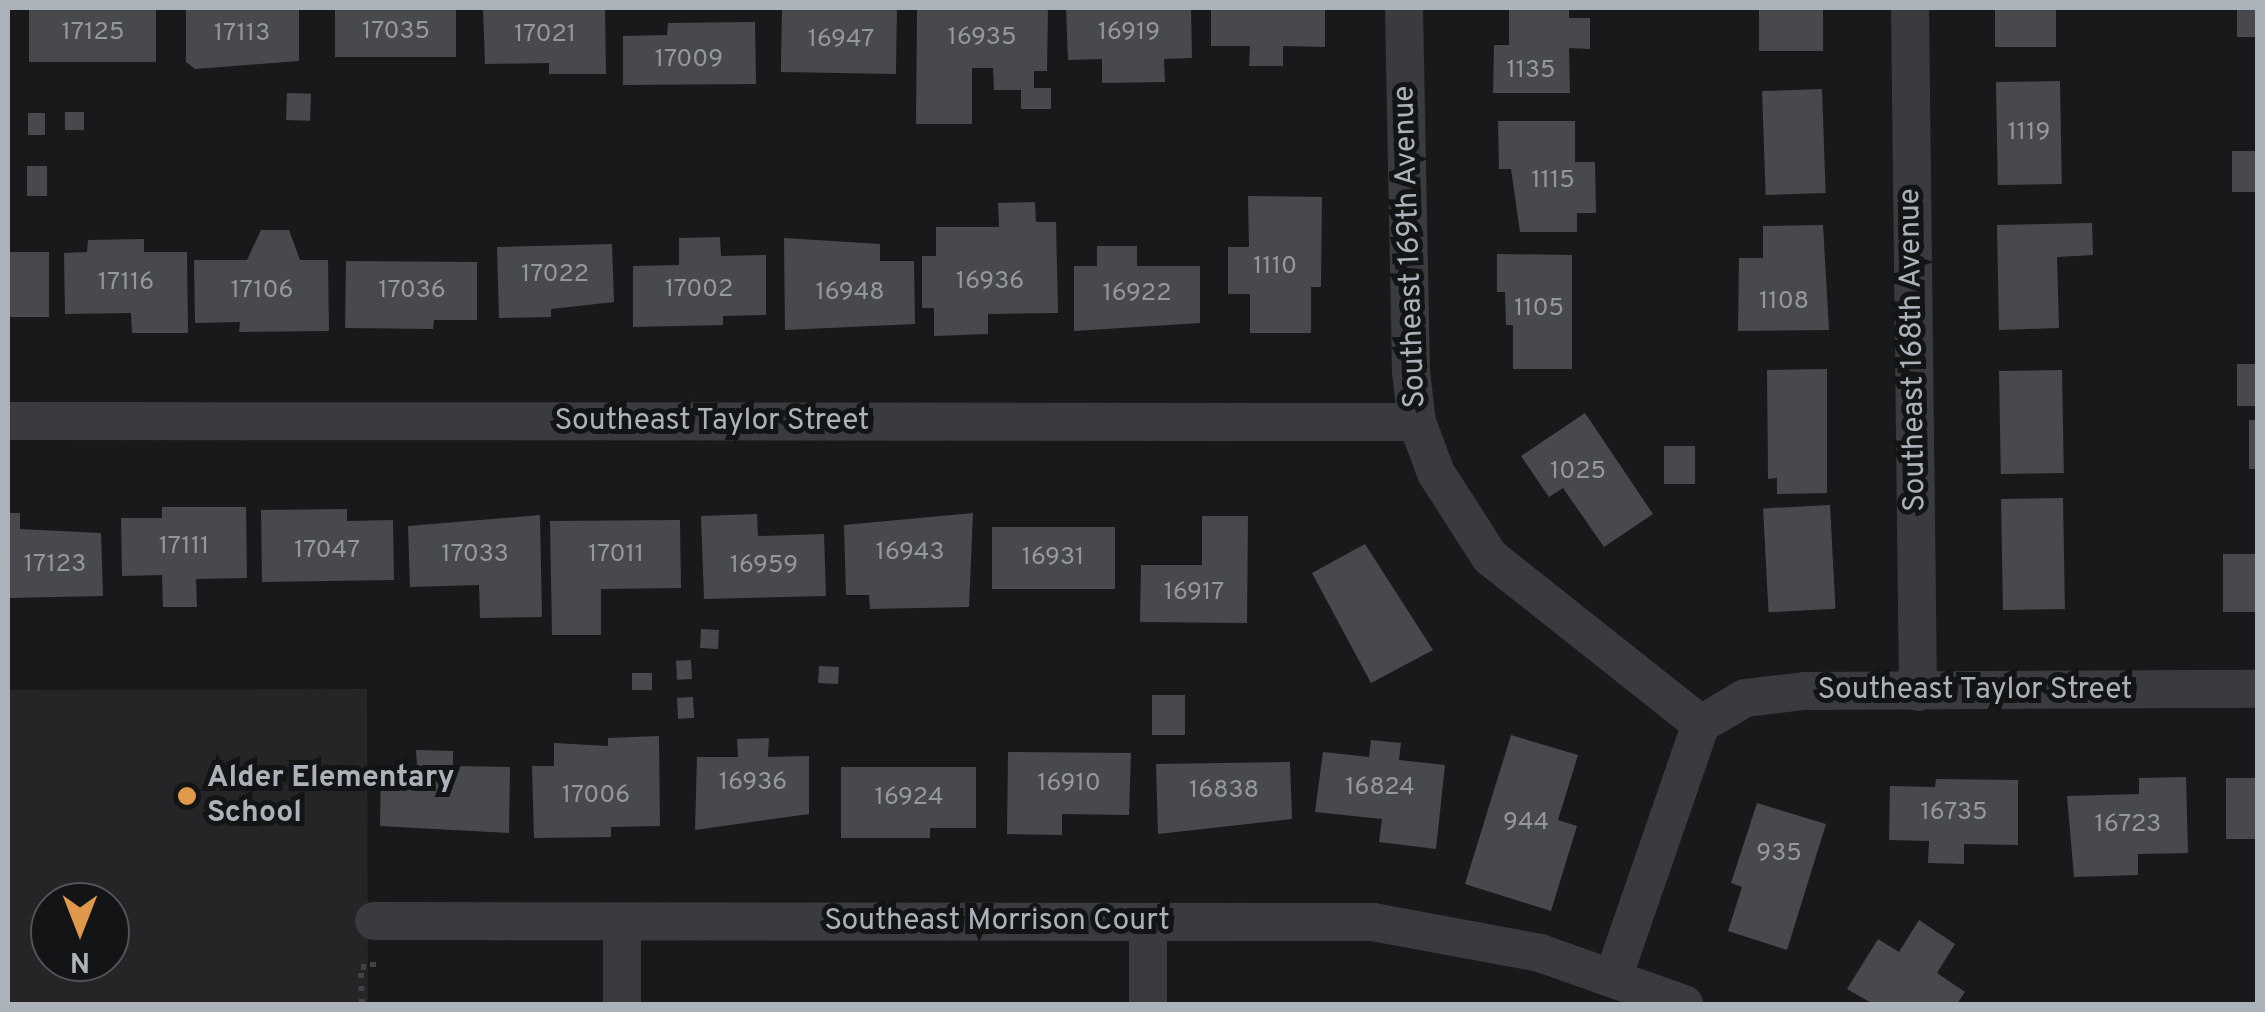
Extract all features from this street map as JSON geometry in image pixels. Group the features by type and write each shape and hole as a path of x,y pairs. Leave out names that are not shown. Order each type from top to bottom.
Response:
{"street":[{"name":"Southeast 169th Avenue","path":"1404,8 1417,422 1436,473 1490,557 1701,724"},
{"name":"Southeast 168th Avenue","path":"1910,8 1918,692"},
{"name":"Southeast Taylor Street","path":"8,421 1417,422"},
{"name":"Southeast Taylor Street","path":"1701,724 1745,698 2258,689"},
{"path":"1684,1004 1614,974 1701,724"},
{"name":"Southeast Morrison Court","path":"374,921 1373,922 1614,974"},
{"path":"1148,922 1148,1004"},
{"path":"622,923 622,1004"}],"shaded area":[{"name":"Alder Elementary School","path":"367,689 368,1004 8,1004 8,690"}],"building":[{"path":"29,8 156,8 156,62 29,62"},
{"path":"186,8 299,8 299,61 195,69 186,62"},
{"path":"335,8 456,8 456,57 335,57"},
{"path":"483,8 605,8 606,74 549,74 549,63 485,64"},
{"path":"782,8 897,10 896,74 781,72"},
{"path":"917,8 1048,8 1047,71 1034,71 1034,88 1051,88 1051,109 1021,109 1021,90 994,90 993,68 972,68 972,124 916,124"},
{"path":"1066,8 1191,8 1192,58 1164,59 1165,82 1102,83 1102,59 1068,60"},
{"path":"1211,8 1325,8 1325,47 1283,46 1283,66 1249,66 1250,46 1211,46"},
{"path":"1509,8 1569,8 1569,18 1590,18 1590,49 1569,48 1570,93 1493,93 1494,45 1509,45"},
{"path":"1759,8 1823,8 1823,51 1759,51"},
{"path":"1995,8 2056,8 2056,47 1995,47"},
{"path":"2237,8 2258,8 2258,37 2237,37"},
{"path":"755,22 756,84 623,85 623,36 667,35 668,23"},
{"path":"2060,81 2062,184 1998,185 1996,82"},
{"path":"1822,89 1826,193 1766,195 1762,91"},
{"path":"287,93 311,94 310,121 286,120"},
{"path":"65,112 84,112 84,130 65,130"},
{"path":"28,113 45,113 45,135 28,135"},
{"path":"1498,121 1575,121 1575,162 1595,162 1596,213 1577,213 1577,232 1520,232 1511,169 1499,169"},
{"path":"2232,151 2258,151 2258,192 2232,192"},
{"path":"27,166 47,166 47,196 27,196"},
{"path":"1248,196 1322,197 1321,287 1311,287 1311,333 1250,333 1250,294 1228,294 1228,247 1249,247"},
{"path":"1035,202 1036,222 1056,222 1058,313 988,314 988,334 934,336 934,308 922,308 922,256 936,256 936,227 999,227 998,203"},
{"path":"2092,223 2093,255 2057,257 2059,328 1999,330 1997,225"},
{"path":"1823,225 1829,330 1738,331 1739,258 1763,258 1763,226"},
{"path":"261,230 289,230 300,260 328,260 329,331 239,332 240,322 195,323 194,260 247,260"},
{"path":"720,237 721,256 766,255 766,315 723,316 723,325 633,327 633,266 679,265 679,238"},
{"path":"784,238 880,244 880,261 914,261 915,324 785,330"},
{"path":"144,239 144,252 187,252 188,333 132,333 131,313 65,314 64,253 87,252 88,240"},
{"path":"612,244 614,302 551,309 551,317 499,318 497,247"},
{"path":"1097,246 1137,246 1137,266 1200,266 1200,323 1074,331 1074,266 1097,266"},
{"path":"8,252 49,252 49,317 8,317"},
{"path":"1497,254 1572,255 1572,369 1513,369 1513,325 1506,325 1505,292 1497,292"},
{"path":"346,261 477,262 477,320 434,320 433,329 345,328"},
{"path":"2237,364 2258,364 2258,406 2237,406"},
{"path":"1827,369 1827,493 1777,494 1777,478 1768,479 1767,370"},
{"path":"2062,370 2064,473 2001,474 1999,371"},
{"path":"1585,413 1653,514 1604,547 1563,488 1549,497 1521,456"},
{"path":"2249,420 2258,420 2258,469 2249,469"},
{"path":"1664,446 1695,446 1695,484 1664,484"},
{"path":"2063,498 2065,609 2003,610 2001,499"},
{"path":"1830,505 1835,609 1769,612 1763,509"},
{"path":"162,507 246,507 247,578 196,579 197,607 163,607 162,575 122,576 121,518 162,518"},
{"path":"347,509 347,521 393,520 394,580 262,582 261,510"},
{"path":"8,513 20,513 20,529 101,533 103,596 8,598"},
{"path":"973,513 969,607 870,609 869,595 846,595 844,525"},
{"path":"757,514 758,536 824,534 826,596 704,599 701,516"},
{"path":"540,515 542,617 480,618 479,585 410,587 408,526"},
{"path":"1202,516 1248,516 1247,623 1140,622 1141,565 1202,565"},
{"path":"680,520 681,588 601,589 601,635 552,635 550,521"},
{"path":"992,527 1115,527 1115,589 992,589"},
{"path":"1365,544 1433,650 1371,683 1312,573"},
{"path":"2223,554 2258,554 2258,612 2223,612"},
{"path":"701,629 719,630 718,649 700,648"},
{"path":"691,660 692,679 677,680 676,661"},
{"path":"819,666 839,667 838,684 818,683"},
{"path":"632,673 652,673 652,690 632,690"},
{"path":"1152,695 1185,695 1185,735 1152,735"},
{"path":"693,697 694,718 678,719 677,698"},
{"path":"1511,735 1578,755 1558,820 1577,826 1551,911 1465,884"},
{"path":"659,736 660,826 611,827 611,837 534,838 532,766 554,766 554,743 608,746 608,738"},
{"path":"769,738 768,757 809,756 809,814 695,830 697,757 738,757 737,739"},
{"path":"1371,740 1401,743 1399,760 1445,765 1436,849 1379,842 1382,819 1315,812 1323,752 1369,757"},
{"path":"416,750 453,751 453,766 510,767 509,833 380,826 381,766 417,766"},
{"path":"1008,752 1131,753 1129,815 1062,814 1062,835 1007,834"},
{"path":"1290,762 1292,819 1158,834 1156,764"},
{"path":"841,767 976,767 976,828 930,828 930,838 841,838"},
{"path":"2186,777 2188,853 2138,854 2138,875 2074,877 2067,796 2139,794 2139,778"},
{"path":"2226,778 2258,778 2258,839 2226,839"},
{"path":"1936,779 2018,780 2018,845 1964,844 1964,864 1928,863 1929,841 1889,840 1890,786 1935,787"},
{"path":"1757,803 1826,824 1787,950 1728,931 1742,887 1731,883"},
{"path":"1919,920 1955,944 1937,973 1965,992 1957,1004 1873,1004 1847,989 1878,939 1899,952"}],"place":[{"name":"Alder Elementary School","path":"187,796"}]}
